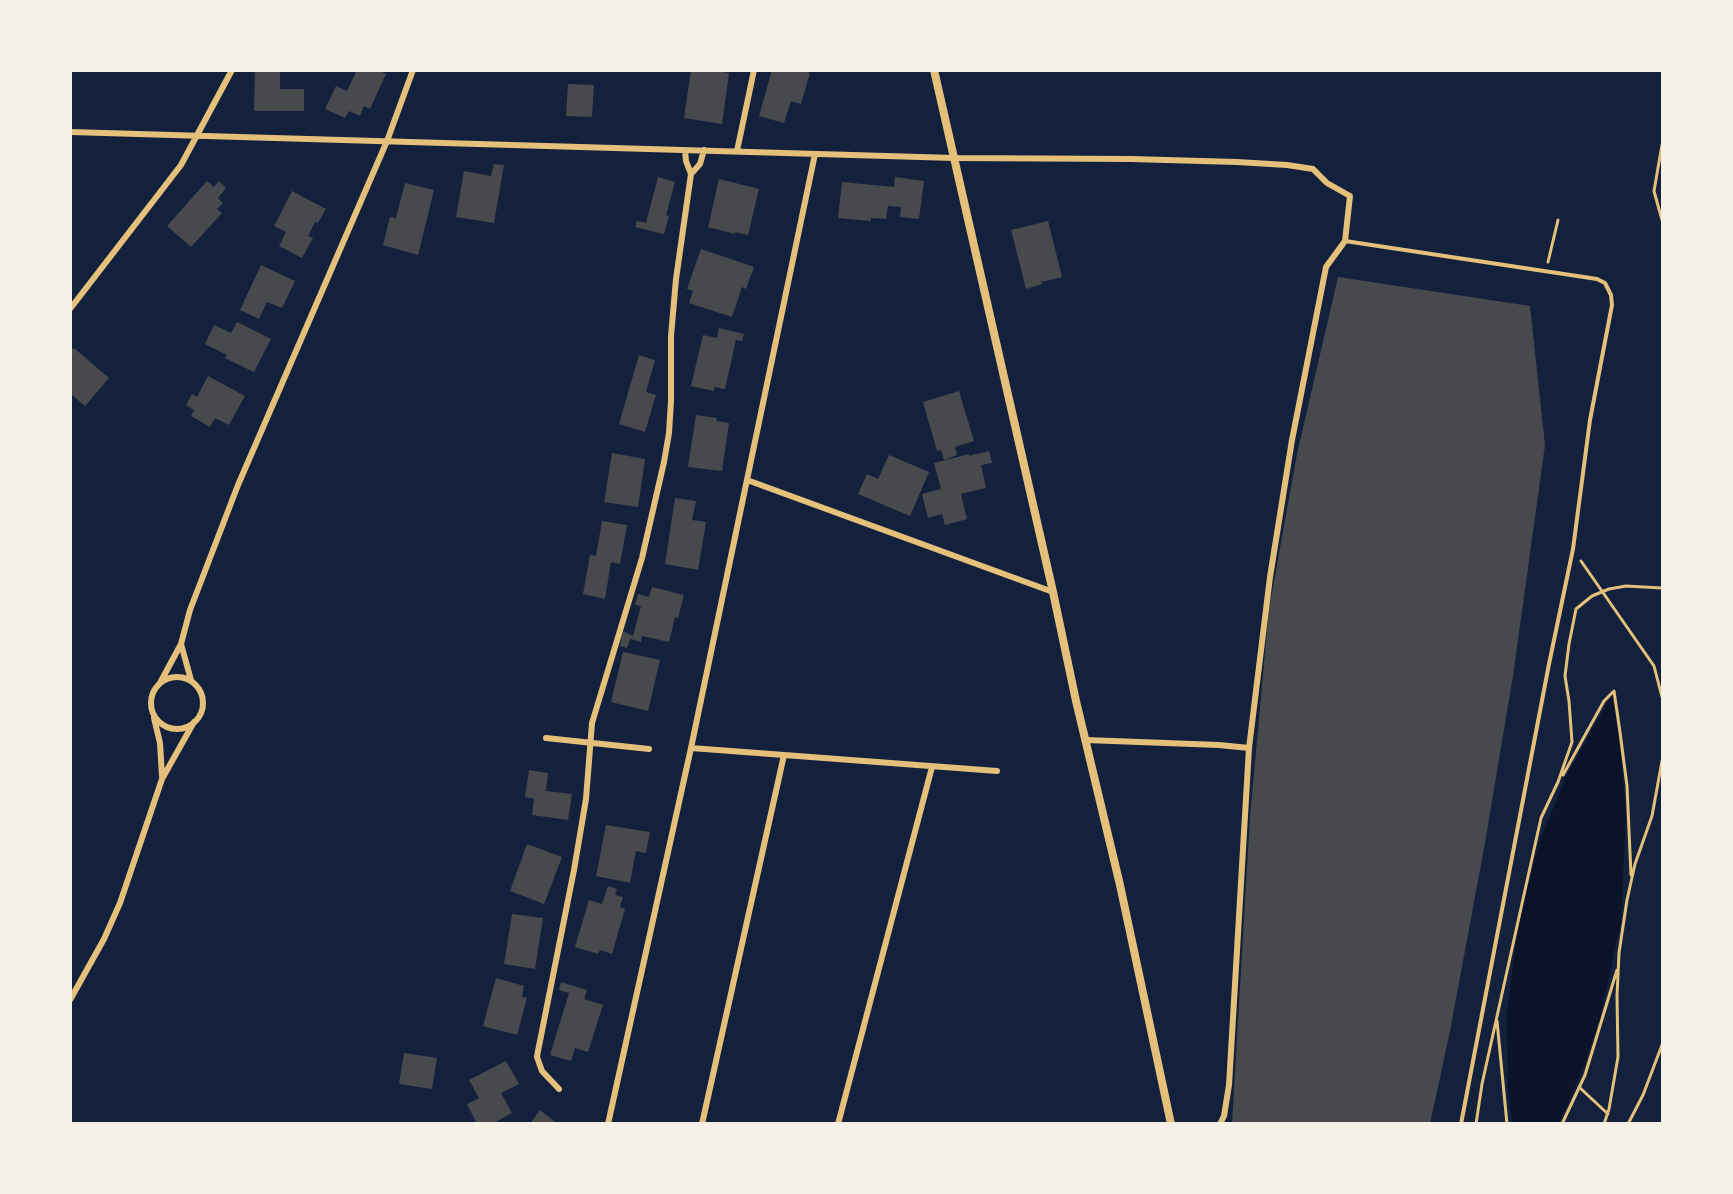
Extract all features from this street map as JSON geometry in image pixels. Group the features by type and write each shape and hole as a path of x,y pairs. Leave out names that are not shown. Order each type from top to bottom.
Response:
{"street":[{"path":"70,309 181,165 232,70"},
{"path":"162,779 161,754 151,705 152,696 181,644 190,610 238,486 387,141 413,70"},
{"path":"737,151 754,70"},
{"path":"934,70 1076,701 1120,885 1171,1124"},
{"path":"70,132 954,158 1237,162 1313,169 1327,183 1350,196 1345,241 1326,267 1292,440 1270,577 1249,748 1229,1085 1224,1116 1220,1124"},
{"path":"559,1089 542,1071 537,1057 586,799 595,708 642,558 669,433 671,336 676,279 691,174 684,150"},
{"path":"691,174 700,164 704,150"},
{"path":"608,1124 691,748 815,154"},
{"path":"747,480 1053,592"},
{"path":"70,1000 104,939 120,903 162,779 203,709 201,693 191,680 181,644"},
{"path":"160,683 175,676 191,680"},
{"path":"153,712 157,719 171,728 187,727 194,722"},
{"path":"546,738 649,749"},
{"path":"1086,740 1249,748"},
{"path":"691,748 997,771"},
{"path":"702,1124 784,755"},
{"path":"838,1124 932,766"}],"lane":[{"path":"1345,241 1596,279 1605,284 1611,296 1612,305 1590,420 1573,549 1461,1124"}],"path":[{"path":"1662,145 1654,191 1662,220"},
{"path":"1546,271 1558,220"},
{"path":"1573,549 1654,666 1662,696"},
{"path":"1557,784 1572,742 1565,676 1576,609 1592,596 1626,586 1662,588"},
{"path":"1476,1124 1482,1084 1541,818 1557,784 1604,701 1614,691 1627,786 1631,880"},
{"path":"1604,1124 1608,1114 1618,1057 1618,965 1624,921 1635,864 1652,816 1662,761"},
{"path":"1562,1124 1585,1075 1618,965"},
{"path":"1497,1016 1507,1124"},
{"path":"1629,1124 1662,1045"},
{"path":"1579,1087 1608,1114"}],"water":[{"path":"1612,694 1621,755 1626,815 1621,922 1600,1018 1583,1069 1559,1123 1512,1124 1508,1089 1507,1014 1518,925 1539,843 1566,777"}],"building":[{"path":"255,70 280,70 280,89 304,89 304,111 254,111"},
{"path":"357,70 377,70 386,74 370,109 364,106 360,116 349,111 345,118 325,109 336,86 347,91"},
{"path":"691,70 729,73 722,124 684,118"},
{"path":"772,70 800,70 810,73 801,104 791,101 784,123 759,116"},
{"path":"568,84 594,85 592,117 566,116"},
{"path":"494,164 504,165 494,223 456,217 464,171 491,176"},
{"path":"658,177 675,182 666,215 669,216 664,234 635,227 637,221 646,223"},
{"path":"895,177 924,181 919,219 900,217 901,207 888,206 886,219 871,218 871,221 838,218 842,182 894,187"},
{"path":"719,179 759,189 748,235 708,227"},
{"path":"207,181 214,187 219,181 226,188 218,198 223,203 217,209 222,213 191,247 167,226"},
{"path":"405,183 434,190 418,255 383,245 390,217 396,218"},
{"path":"292,191 326,209 318,223 315,222 308,236 313,238 302,258 279,246 286,232 274,226"},
{"path":"1048,221 1062,277 1041,282 1042,284 1026,289 1011,230"},
{"path":"701,249 754,267 746,289 742,287 732,317 689,303 693,291 687,289"},
{"path":"261,265 295,281 282,308 267,302 259,319 240,310"},
{"path":"1338,277 1530,306 1545,445 1513,676 1485,843 1430,1124 1232,1124 1250,817 1269,609 1297,454"},
{"path":"237,322 271,339 254,372 225,358 227,355 205,344 214,325 231,333"},
{"path":"719,328 744,334 742,341 736,340 725,389 714,387 714,391 691,386 703,335 717,338"},
{"path":"74,348 109,378 85,406 70,393 70,351"},
{"path":"639,355 655,360 646,392 656,395 645,432 619,424"},
{"path":"208,376 245,396 229,425 215,418 210,427 191,416 194,410 186,405 192,394 197,397"},
{"path":"959,391 974,441 955,447 957,455 944,460 941,450 937,451 923,402"},
{"path":"696,415 717,418 716,421 729,423 722,471 688,467"},
{"path":"989,451 992,463 981,465 986,488 961,494 967,519 945,525 942,514 928,518 922,494 941,489 934,463"},
{"path":"612,453 645,459 638,507 604,502"},
{"path":"889,455 929,472 910,516 858,494 867,474 878,479"},
{"path":"675,498 696,501 692,520 706,522 698,570 665,564"},
{"path":"602,521 627,525 620,564 611,562 605,599 583,594 590,555 596,556"},
{"path":"652,587 684,595 678,618 675,617 669,642 642,636 641,642 630,639 627,648 620,646 623,631 633,636 641,606 635,605 638,594 649,597"},
{"path":"623,652 660,660 648,711 611,702"},
{"path":"529,770 548,773 546,791 572,794 568,820 532,815 534,799 525,797"},
{"path":"606,825 650,832 646,853 636,851 630,883 596,876"},
{"path":"527,844 562,857 544,904 510,891"},
{"path":"608,886 617,889 615,895 623,897 620,907 625,909 612,954 600,950 598,954 575,947 589,900 602,904"},
{"path":"512,914 543,918 535,969 504,964"},
{"path":"496,978 524,986 522,997 527,998 517,1035 483,1026"},
{"path":"561,982 587,990 584,999 603,1005 588,1052 575,1048 571,1061 550,1055 569,993 559,990"},
{"path":"404,1053 437,1058 432,1089 399,1084"},
{"path":"506,1061 519,1084 501,1093 512,1113 492,1124 477,1124 467,1104 479,1098 469,1080"},
{"path":"540,1110 558,1124 530,1124"}]}
